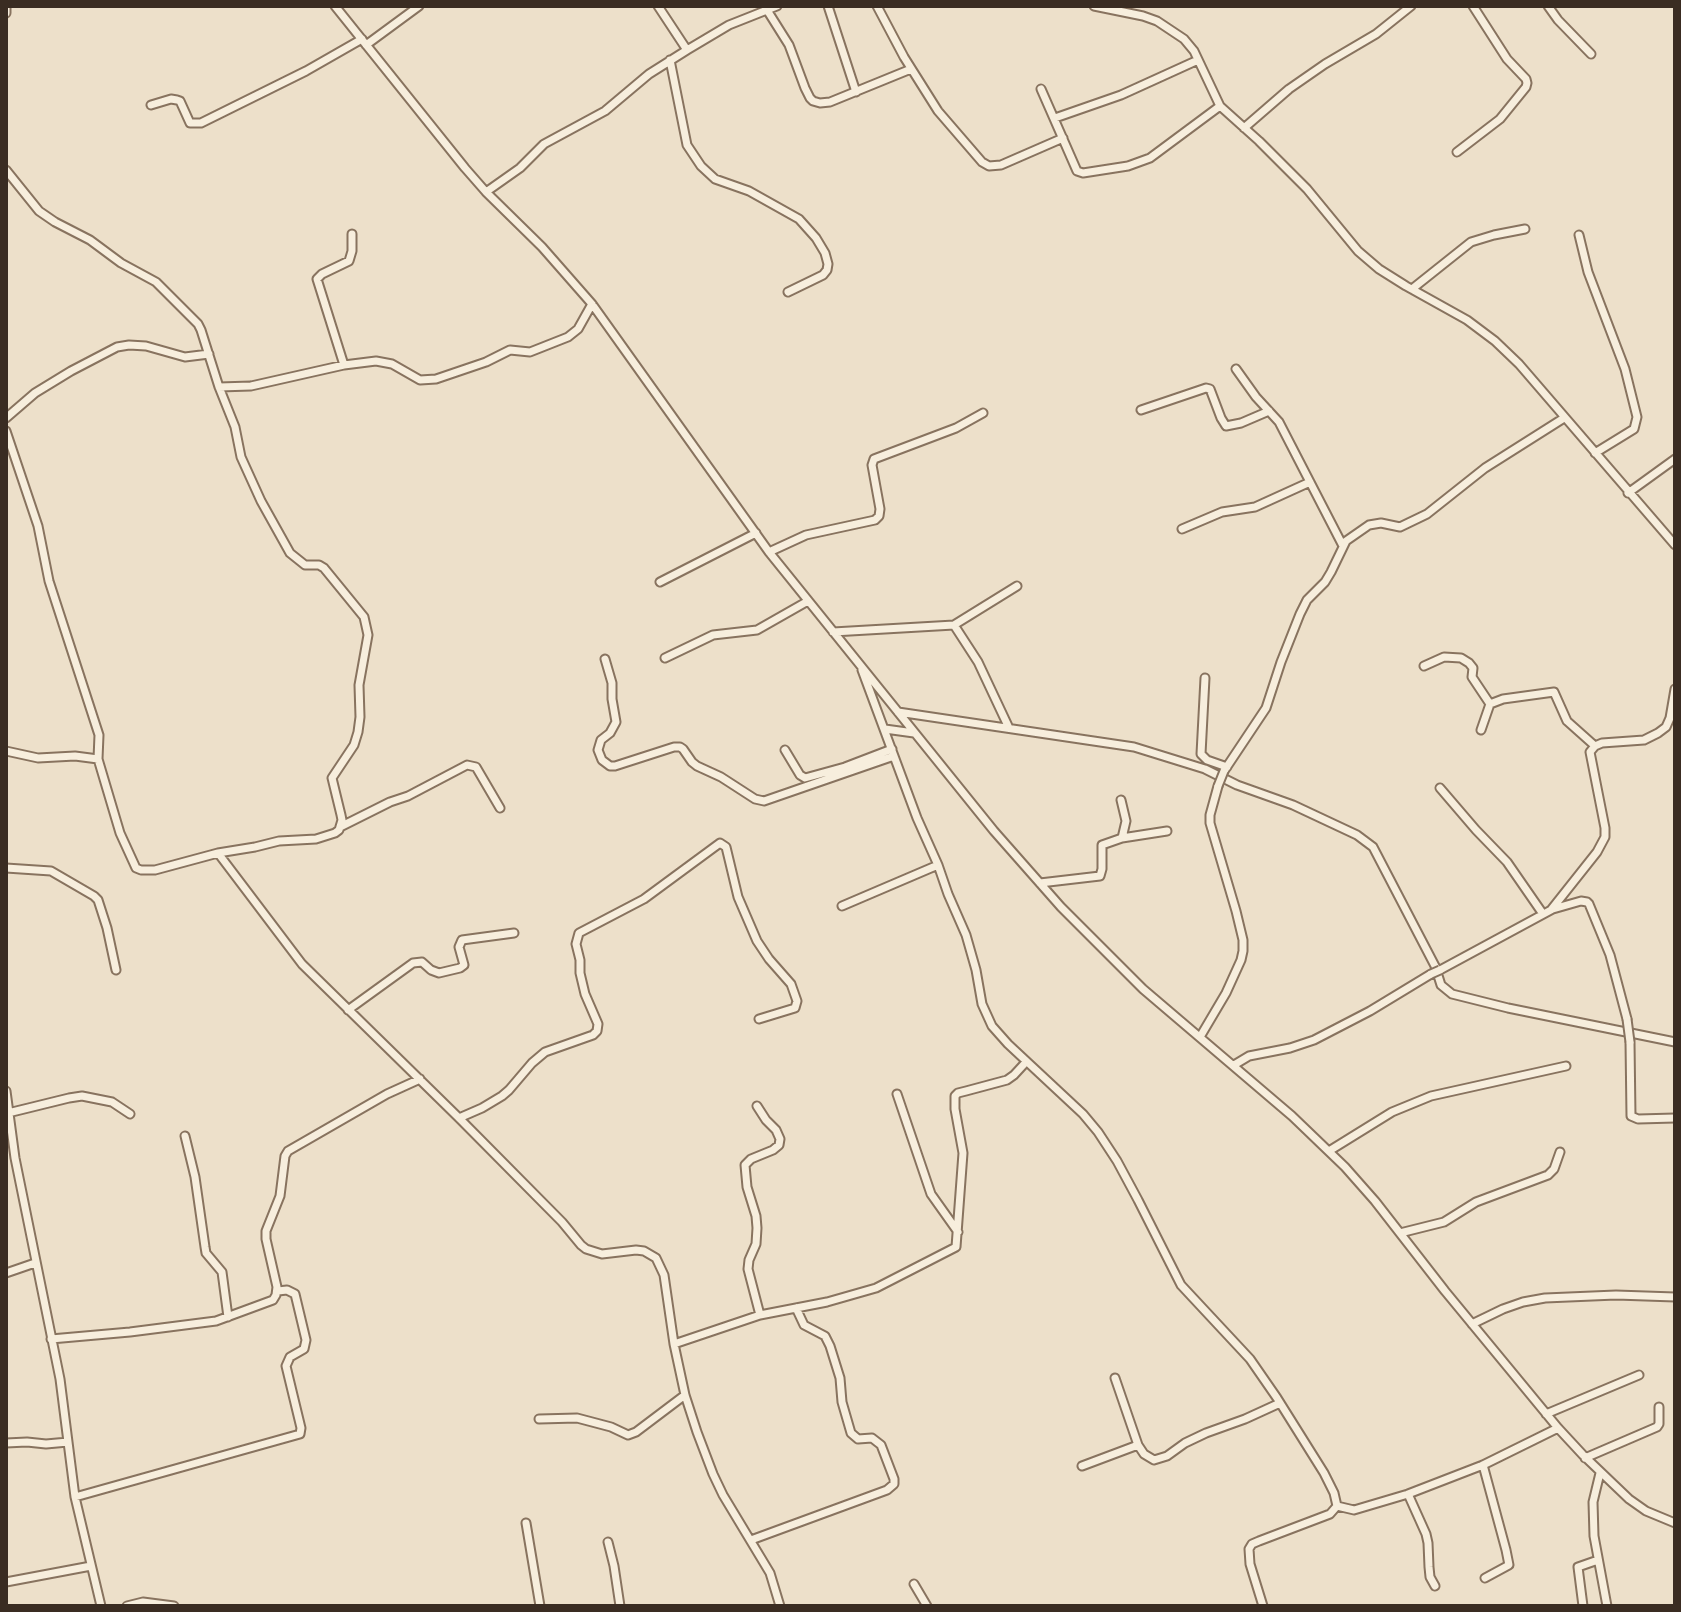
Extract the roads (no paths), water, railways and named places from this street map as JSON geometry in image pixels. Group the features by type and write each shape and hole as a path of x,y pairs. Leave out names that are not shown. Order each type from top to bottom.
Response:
{"street":[{"path":"6,6 6,13"},
{"path":"335,6 486,192 542,247 592,304 769,552 994,831 1080,928 1143,989 1292,1116 1360,1183 1472,1324 1585,1458 1629,1499 1646,1511 1675,1523"},
{"path":"151,105 171,99 180,101 190,123 201,123 364,42 419,6"},
{"path":"658,6 687,50"},
{"path":"486,192 520,168 544,144 605,111 670,60 729,25 777,6"},
{"path":"828,6 856,92"},
{"path":"877,6 938,111 977,157 989,166 1001,165 1063,138"},
{"path":"1094,6 1165,24 1184,39 1220,106 1307,189 1358,251 1379,269 1467,320 1495,341 1519,364 1675,545"},
{"path":"1244,128 1289,89 1376,34 1411,6"},
{"path":"1457,152 1500,119 1527,83 1507,59 1473,6"},
{"path":"1548,6 1591,54"},
{"path":"767,10 789,45 810,98 820,103 830,102 911,69"},
{"path":"670,60 687,145 701,166 715,179 749,191 799,219 825,253 828,264 823,275 788,292"},
{"path":"1055,118 1121,95 1198,60"},
{"path":"1041,89 1079,172 1088,173 1128,166 1150,158 1220,106"},
{"path":"6,170 44,215 83,235 121,263 162,287 198,324 235,427 241,457 290,553 305,565 324,568 360,609 367,624 367,645 359,685 358,732 354,745 332,778 341,815 340,827"},
{"path":"1412,289 1471,242 1525,229"},
{"path":"344,365 317,279 349,261 352,234"},
{"path":"1579,235 1588,272 1625,369 1637,417 1634,429 1595,453"},
{"path":"219,387 239,388 344,365 385,362 420,380 436,379 486,362 510,350 530,352 568,337 578,329 592,304"},
{"path":"6,418 35,393 117,347 146,346 185,357 209,354"},
{"path":"1236,369 1279,422 1343,546"},
{"path":"1141,410 1209,388 1226,426 1234,426 1269,411"},
{"path":"769,552 806,535 875,520 880,509 872,465 874,459 956,428 983,413"},
{"path":"1200,1037 1226,993 1243,951 1236,911 1210,815 1225,769 1266,708 1307,600 1325,582 1352,535 1369,525 1381,523 1400,527 1427,514 1485,468 1564,418"},
{"path":"6,431 38,526 63,629 99,735 98,759 120,833 136,868 155,870 279,841 316,839 335,833 340,827 467,765 476,767 500,808"},
{"path":"1628,493 1675,459"},
{"path":"1182,529 1222,512 1255,507 1310,482"},
{"path":"660,582 756,533"},
{"path":"833,632 954,625 1017,586"},
{"path":"665,658 713,635 757,630 808,601"},
{"path":"954,625 978,662 1009,728"},
{"path":"1424,666 1444,657 1461,658 1473,668 1472,677 1490,704"},
{"path":"605,659 612,683 616,722 610,733 601,740 598,750 602,760 610,766 680,747 697,766 764,801 893,752"},
{"path":"858,660 972,953 982,1004 997,1034 1083,1114 1098,1132 1117,1161 1181,1285 1250,1359 1324,1473 1337,1506"},
{"path":"1205,678 1201,754 1225,769"},
{"path":"1547,912 1597,852 1605,837 1590,752 1602,743 1644,740 1658,733 1666,727 1670,718 1675,689"},
{"path":"1481,730 1490,704 1503,699 1554,692 1567,721 1595,746"},
{"path":"898,712 1134,747 1205,769 1237,785 1293,805 1357,835 1373,847 1435,966 1441,985 1452,994 1675,1042"},
{"path":"885,729 914,733"},
{"path":"785,750 805,778 893,752"},
{"path":"6,751 38,758 75,756 98,759"},
{"path":"1440,788 1547,912"},
{"path":"1121,800 1126,821 1122,838"},
{"path":"1040,883 1100,876 1102,845 1122,838 1167,831"},
{"path":"459,1118 502,1096 545,1052 597,1031 598,1024 580,973 576,944 579,933 644,899 720,843 726,847 738,897 757,941 791,984 797,1001 795,1008 759,1019"},
{"path":"218,853 302,964 459,1118 586,1249 602,1254 644,1251 656,1258 664,1275 685,1395 713,1474 770,1573 780,1606"},
{"path":"842,906 938,865"},
{"path":"6,868 51,871 94,896 107,928 116,970"},
{"path":"1234,1065 1249,1056 1314,1040 1547,912 1581,901 1589,904 1610,955 1627,1019 1631,1116 1638,1119 1675,1118"},
{"path":"348,1010 413,963 422,962 439,973 460,968 464,965 459,947 462,940 514,933"},
{"path":"674,1344 760,1315 860,1293 890,1282 952,1251 956,1247 958,1232 963,1153 955,1096 1007,1080 1026,1062"},
{"path":"1329,1151 1392,1112 1431,1096 1566,1066"},
{"path":"51,1339 216,1321 273,1300 278,1291 266,1231 280,1196 288,1151 387,1094 420,1079"},
{"path":"6,1091 15,1158 64,1405 75,1497 101,1606"},
{"path":"897,1094 931,1194 958,1232"},
{"path":"8,1113 82,1096 115,1103 130,1114"},
{"path":"757,1106 780,1139 773,1150 751,1159 745,1165 757,1228 756,1244 748,1269 760,1315"},
{"path":"185,1136 195,1177 206,1253 222,1272 228,1317"},
{"path":"1400,1233 1444,1222 1476,1202 1548,1175 1554,1169 1560,1152"},
{"path":"6,1273 35,1263"},
{"path":"75,1497 300,1434 286,1366 290,1357 304,1349 306,1340 295,1294 287,1290 278,1291"},
{"path":"1472,1324 1503,1309 1545,1298 1616,1295 1675,1297"},
{"path":"751,1540 887,1490 894,1484 881,1445 872,1438 858,1439 851,1433 830,1346 825,1336 804,1325 796,1308"},
{"path":"1546,1414 1639,1375"},
{"path":"1115,1378 1138,1445 1148,1458 1159,1459 1195,1438 1280,1403"},
{"path":"539,1419 577,1418 628,1435 685,1395"},
{"path":"1585,1458 1657,1427 1659,1407"},
{"path":"1337,1506 1354,1510 1408,1494 1483,1465 1558,1428"},
{"path":"6,1443 68,1442"},
{"path":"1082,1466 1138,1445"},
{"path":"1483,1465 1509,1565 1485,1578"},
{"path":"1600,1473 1593,1512 1594,1536 1607,1606"},
{"path":"1408,1494 1426,1534 1430,1577 1435,1586"},
{"path":"1263,1606 1248,1555 1252,1544 1330,1514 1337,1506"},
{"path":"526,1523 540,1606"},
{"path":"608,1542 620,1606"},
{"path":"1583,1606 1578,1567 1598,1560"},
{"path":"6,1582 91,1566"},
{"path":"914,1584 927,1606"},
{"path":"127,1606 143,1602 174,1606"}]}
